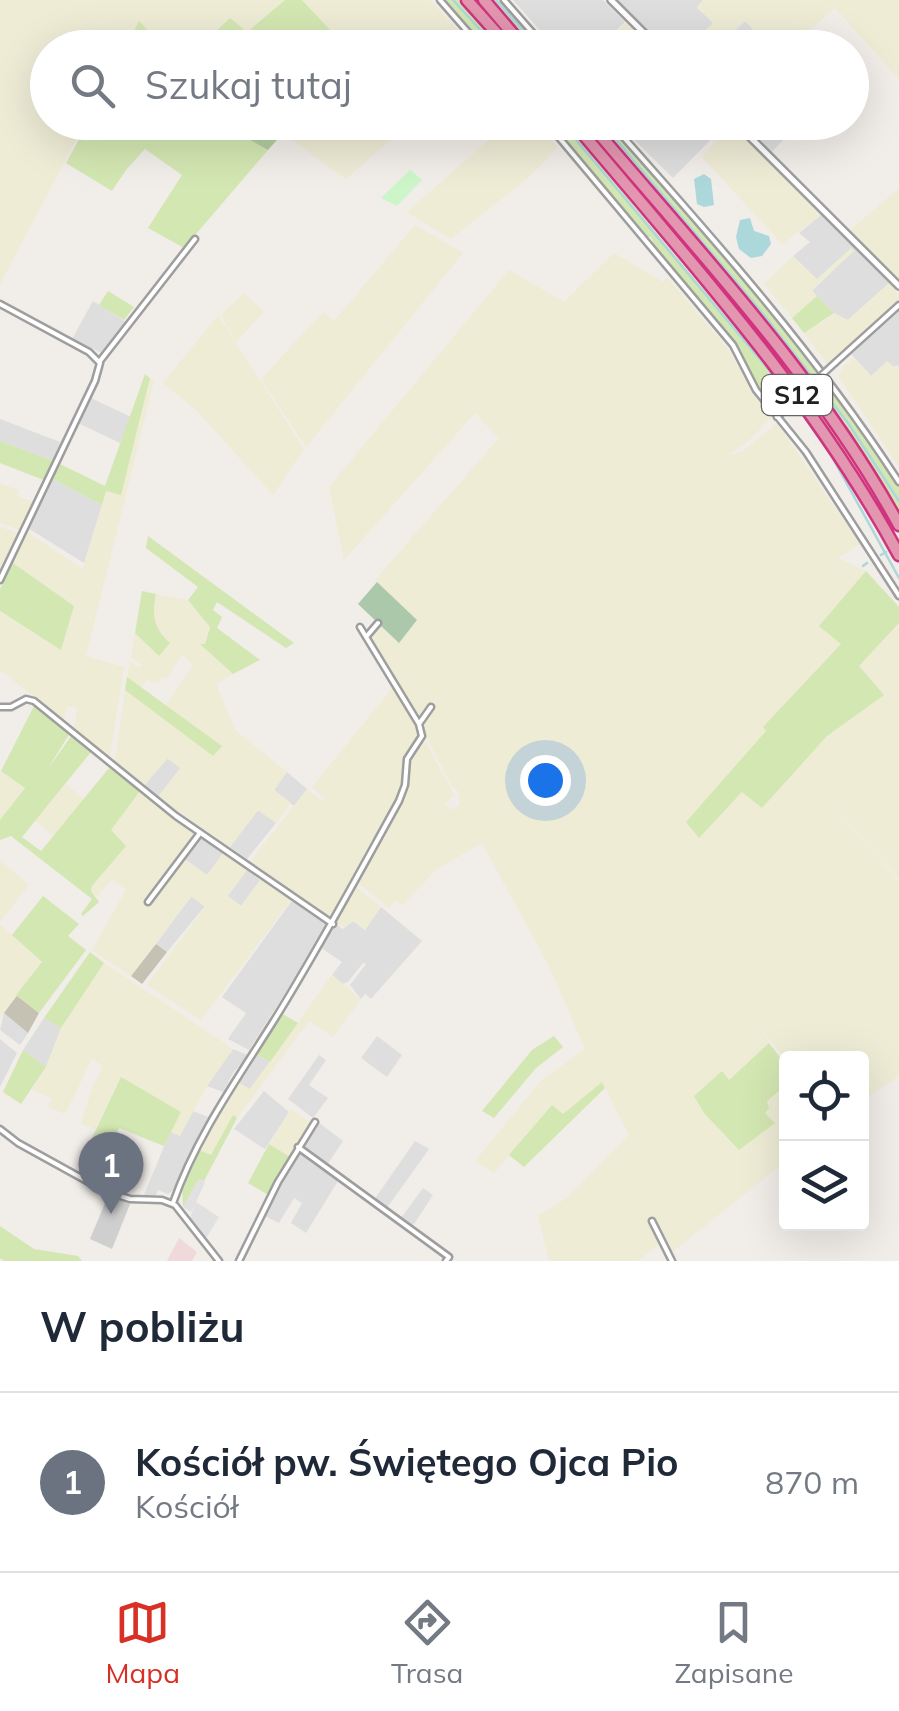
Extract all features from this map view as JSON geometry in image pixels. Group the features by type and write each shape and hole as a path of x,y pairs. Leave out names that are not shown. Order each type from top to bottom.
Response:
{"highway":[{"path":"467,0 494,30"},
{"path":"484,0 510,30"},
{"name":"S12","path":"588,140 783,377 849,471 899,555"},
{"name":"S12","path":"604,140 813,391 899,525"}],"street":[{"path":"440,0 466,30"},
{"path":"504,0 530,30"},
{"path":"611,0 641,30"},
{"path":"561,140 734,345 756,390 806,452 899,596"},
{"path":"626,140 790,329 851,408 899,482"},
{"path":"753,140 899,286"},
{"path":"0,580 95,381 99,361 195,238"},
{"path":"0,304 99,361"},
{"path":"777,417 899,305"},
{"path":"366,637 378,623"},
{"path":"173,1203 233,1080 332,924 402,795 406,759 422,736 360,627"},
{"path":"0,707 12,707 26,699 36,702 200,833 332,924"},
{"path":"418,724 432,707"},
{"path":"148,902 200,833"},
{"path":"238,1261 314,1122"},
{"path":"0,1129 105,1191 127,1199 173,1203 218,1261"},
{"path":"298,1147 449,1256 446,1261"},
{"path":"652,1222 672,1261"}],"shaded area":[{"path":"0,0 285,0 248,30 229,18 217,30 147,30 139,22 135,30 30,30 30,140 76,140 0,284"},
{"path":"302,0 430,0 458,30 330,30"},
{"path":"513,0 603,0 625,22 616,30 540,30"},
{"path":"616,0 703,0 697,8 714,23 706,30 647,30"},
{"path":"703,0 899,0 899,79 869,46 869,30 855,30 835,8 810,30 754,30 745,21 735,30 705,30 713,23 697,7"},
{"path":"745,21 754,30 736,30"},
{"path":"292,140 391,140 346,179"},
{"path":"489,140 552,140 558,147 529,177 451,239 407,212"},
{"path":"634,140 710,140 673,178"},
{"path":"717,140 748,140 822,214 782,244 702,157"},
{"path":"758,140 783,140 771,153"},
{"path":"899,188 899,282 848,232"},
{"path":"822,214 889,283 848,320 837,316 812,291 854,250 817,280 793,256 810,242 799,233"},
{"path":"415,225 463,253 306,447 261,379 323,312 334,321"},
{"path":"851,248 854,251 812,290 817,296 792,318 764,284 793,256 817,279"},
{"path":"614,253 663,282 667,277 728,349 772,417 727,456 742,452 777,423 860,544 838,558 866,571 820,626 842,643 764,727 766,730 699,837 742,791 762,807 827,736 883,695 859,666 899,623 899,879 801,772 899,881 899,1076 869,1096 869,1051 779,1051 762,1031 769,1043 728,1081 722,1072 695,1096 774,1122 764,1113 765,1102 779,1091 779,1167 671,1253 654,1221 651,1225 660,1243 638,1261 549,1261 538,1215 567,1198 629,1135 602,1082 563,1114 552,1105 494,1173 475,1161 541,1081 585,1049 549,966 482,843 437,869 402,905 396,900 389,908 357,882 406,792 408,761 421,741 426,742 454,795 445,803 451,810 460,804 458,791 451,785 422,728 422,721 443,692 418,719 369,637 380,625 399,642 417,621 375,580 499,438 475,413 344,560 329,487 509,270 564,302"},
{"path":"889,283 899,294 899,300 828,365 804,333 834,313 848,320"},
{"path":"244,293 264,312 236,342 221,315"},
{"path":"93,301 126,322 104,354 72,339"},
{"path":"899,310 899,365 871,376 851,354"},
{"path":"218,315 304,449 273,495 197,411 163,383"},
{"path":"854,358 871,376 887,361 895,368 899,365 899,467 839,377 842,368"},
{"path":"150,378 154,381 86,656 124,667 110,755 106,758 74,729 77,708 67,706 64,720 0,670 0,612 61,649 74,606 13,563 27,532 83,569 106,491 121,494"},
{"path":"89,397 131,417 120,443 78,423"},
{"path":"0,419 60,442 54,461 0,441"},
{"path":"51,478 102,505 84,563 28,528"},
{"path":"0,484 19,490 17,496 36,503 22,531 0,523"},
{"path":"0,527 20,534 0,576"},
{"path":"156,594 188,600 209,625 202,645 233,674 216,684 235,730 287,772 274,790 291,803 276,823 258,810 230,847 158,797 180,768 168,758 144,786 111,763 116,755 125,690 213,756 222,746 166,705 193,665 182,655 166,679 162,677 159,682 147,679 141,687 127,677 130,662 139,668 142,665 131,657 135,633 159,655 161,636 152,617"},
{"path":"394,686 420,735 406,753 400,795 332,921 295,895 201,1020 147,985 205,907 192,896 131,976 92,950 126,890 112,879 97,897 92,886 125,845 110,831 140,791 197,833 181,857 207,875 224,852 247,870 228,896 241,906 265,874 249,863 307,789 322,801 325,799 312,787"},
{"path":"167,758 181,768 158,797 144,786"},
{"path":"0,770 25,788 0,820"},
{"path":"287,772 307,789 294,806 274,790"},
{"path":"66,784 84,799 53,836 35,821"},
{"path":"258,810 276,823 247,859 230,847"},
{"path":"200,835 224,852 207,875 183,858"},
{"path":"0,860 29,885 0,922"},
{"path":"247,870 260,880 241,906 227,896"},
{"path":"356,887 381,907 365,930 354,921 344,927 336,922"},
{"path":"191,896 205,906 167,952 156,944"},
{"path":"295,901 327,923 327,927 249,1050 228,1039 246,1013 222,997"},
{"path":"381,907 422,941 371,999 365,994 361,999 350,985 366,964 342,984 332,975 342,962 320,947 335,924 343,929 353,921 365,930"},
{"path":"0,924 42,963 0,1018"},
{"path":"156,944 167,952 142,984 131,976"},
{"path":"104,963 233,1049 180,1136 170,1132 180,1112 120,1078 95,1129 81,1124 103,1066 92,1059 65,1114 48,1107 52,1098 32,1090 61,1028"},
{"path":"332,975 361,999 333,1037 309,1021 237,1118 233,1116 211,1156 199,1150 236,1081 250,1089"},
{"path":"16,995 39,1013 28,1033 4,1013"},
{"path":"4,1013 28,1033 20,1045 0,1030"},
{"path":"44,1018 61,1028 46,1067 23,1050"},
{"path":"377,1036 402,1055 387,1077 361,1058"},
{"path":"0,1039 17,1053 0,1087"},
{"path":"233,1049 248,1055 223,1092 207,1086"},
{"path":"255,1054 270,1062 249,1090 236,1081"},
{"path":"319,1055 326,1060 309,1085 328,1098 313,1118 288,1099"},
{"path":"264,1091 289,1112 265,1149 234,1129"},
{"path":"291,1109 312,1123 290,1157 269,1145"},
{"path":"193,1111 208,1117 174,1190 144,1195 170,1132 180,1135"},
{"path":"318,1122 343,1141 327,1165 338,1181 306,1233 291,1223 302,1203 294,1198 279,1223 263,1215"},
{"path":"415,1141 429,1149 387,1208 374,1200"},
{"path":"199,1179 205,1182 196,1202 219,1217 205,1240 190,1218 194,1207 191,1212 183,1207"},
{"path":"423,1188 433,1195 412,1227 401,1218"},
{"path":"108,1196 130,1204 112,1249 90,1239"},
{"path":"179,1238 197,1252 192,1261 167,1261"}],"green space":[{"path":"285,0 302,0 330,30 249,30"},
{"path":"444,0 459,0 485,30 471,30"},
{"path":"492,0 502,0 528,30 519,30"},
{"path":"230,18 245,30 217,30"},
{"path":"79,140 250,140 268,150 184,248 148,228 182,175 145,149 112,191 66,163"},
{"path":"250,140 277,140 268,150"},
{"path":"565,140 579,140 792,396 781,409 776,410 760,393 740,351"},
{"path":"593,140 599,140 771,341 854,456 846,462"},
{"path":"611,140 623,140 750,285 848,408 899,485 899,513 846,424"},
{"path":"410,170 422,180 397,206 381,198"},
{"path":"108,291 134,307 124,320 99,305"},
{"path":"817,296 834,313 804,333 792,318"},
{"path":"145,374 150,378 121,495 106,491 102,505 51,478 58,463 105,486"},
{"path":"0,441 54,461 46,481 0,463"},
{"path":"148,536 294,643 286,648 217,602 213,610 222,617 217,628 260,660 233,674 200,644 205,644 210,627 188,600 198,587 146,548"},
{"path":"13,563 74,606 61,650 0,611 0,589"},
{"path":"866,571 899,607 899,623 859,666 884,695 827,736 762,808 742,792 699,838 686,822 766,731 763,727 841,644 819,626"},
{"path":"377,582 417,620 399,643 358,604"},
{"path":"142,591 156,594 155,621 170,643 159,656 135,633"},
{"path":"127,677 222,746 213,756 125,690"},
{"path":"35,704 70,733 47,770 72,735 91,752 22,837 41,851 109,768 140,791 111,830 126,846 92,886 99,902 83,916 92,899 11,836 0,840 0,820 25,788 1,771"},
{"path":"43,896 79,924 68,936 86,950 39,1013 16,995 42,962 12,935"},
{"path":"90,952 104,963 61,1028 44,1018"},
{"path":"281,1013 298,1023 270,1062 255,1054"},
{"path":"554,1036 563,1047 536,1068 494,1118 482,1111 532,1050"},
{"path":"769,1043 779,1056 779,1091 767,1101 769,1108 765,1113 775,1123 739,1150 704,1113 694,1096 722,1071 729,1080"},
{"path":"23,1050 46,1067 21,1104 3,1092"},
{"path":"121,1077 181,1112 164,1146 119,1128 107,1152 89,1144"},
{"path":"602,1082 605,1088 524,1167 509,1155 552,1105 563,1114"},
{"path":"233,1115 237,1118 204,1181 199,1179 183,1207 182,1186 199,1150 211,1155"},
{"path":"269,1144 290,1157 270,1196 248,1183"},
{"path":"0,1226 34,1249 78,1256 82,1261 4,1261 0,1258"}],"water":[{"path":"704,174 711,179 714,205 704,207 697,204 694,179"},
{"path":"750,218 754,231 769,236 771,244 762,256 751,258 739,249 736,237 740,220"}],"waterway":[{"path":"453,0 480,30"},
{"path":"496,0 522,30"},
{"path":"576,140 784,388 831,455 899,578"},
{"path":"616,140 764,315 848,423 899,501"},
{"path":"881,555 886,552"},
{"path":"863,566 867,563"}],"place":[{"name":"Kościół pw. Świętego Ojca Pio","path":"111,1214"}]}
